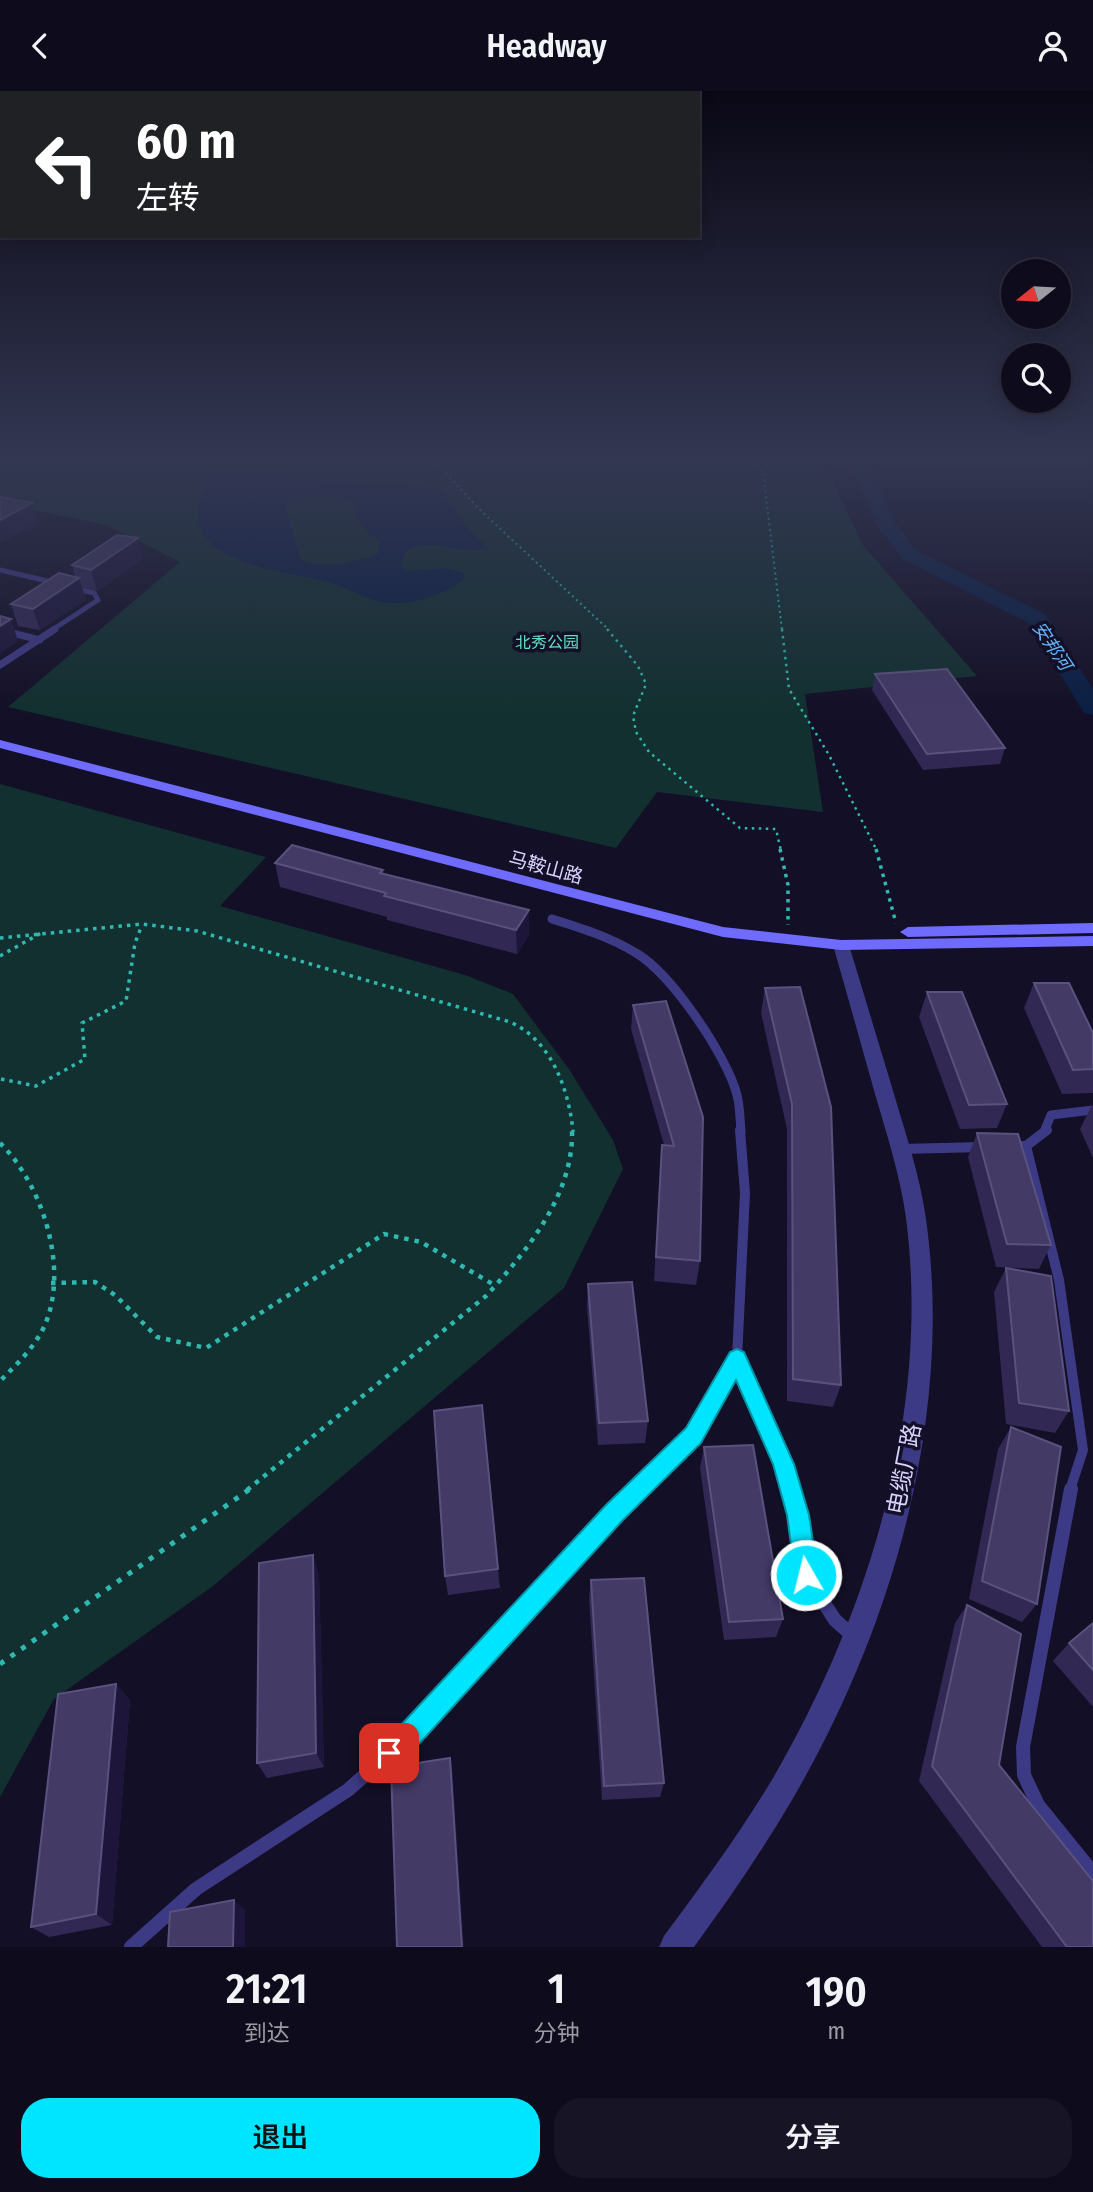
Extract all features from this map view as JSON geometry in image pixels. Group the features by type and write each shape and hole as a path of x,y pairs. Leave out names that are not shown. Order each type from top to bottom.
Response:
{"main road":[{"name":"马鞍山路","path":"0,734 652,904 788,930 899,932 1093,928"},
{"name":"马鞍山路","path":"0,744 692,925 760,938 841,945 1093,941"}],"street":[{"name":"电缆厂路","path":"676,1947 707,1907 773,1807 857,1640 886,1555 911,1442 923,1339 918,1235 901,1149 841,945"}],"lane":[{"path":"0,569 99,597 94,604 0,666"},
{"path":"0,630 40,640"},
{"path":"131,1947 197,1889 348,1790 410,1735 614,1513 693,1436 737,1358 742,1304 745,1192 738,1096 728,1069 711,1038 690,1010 639,954 601,935 552,919"},
{"path":"901,1149 1026,1146 1048,1129 1051,1115 1093,1110"},
{"path":"1026,1146 1059,1280 1088,1449 1067,1500 1023,1747 1024,1775 1038,1805 1093,1873"},
{"path":"737,1358 783,1464 798,1515 806,1575 835,1620 857,1640"}],"path":[{"path":"517,544 599,619 640,668 646,684 633,716 634,724 649,752 740,828 776,829 788,885 788,930"},
{"path":"772,544 789,689 829,755 880,856 899,932"},
{"path":"0,1079 36,1086 85,1059 82,1023 126,1000 133,977 132,942 142,925"},
{"path":"0,938 42,932 142,925 229,938 528,1030 540,1042 563,1089 571,1117 572,1150 563,1179 543,1224 496,1286 262,1480 0,1664"},
{"path":"0,956 42,932"},
{"path":"0,1143 9,1149 24,1170 40,1204 47,1224 51,1283 49,1315 41,1333 0,1381"},
{"path":"51,1283 95,1282 115,1295 157,1337 206,1349 384,1234 421,1242 496,1286"}],"green space":[{"name":"北秀公园","path":"143,544 862,544 977,676 805,694 823,812 657,792 616,848 8,707 180,562"},
{"path":"0,784 266,857 220,906 465,975 513,994 569,1069 613,1140 623,1169 564,1288 213,1586 54,1699 0,1797"}],"water":[{"path":"212,544 296,544 300,559 329,565 378,554 379,544 483,544 488,549 466,550 426,545 406,551 401,565 407,571 446,568 464,573 464,579 439,594 398,603 374,600 334,584 260,567 223,552"}],"building":[{"path":"104,544 130,544 91,570 72,565"},
{"path":"59,573 79,578 33,609 11,604"},
{"path":"0,616 11,619 0,626"},
{"path":"947,669 1005,748 927,754 875,674"},
{"path":"292,845 383,870 380,873 529,910 516,930 384,896 386,893 275,863"},
{"path":"1034,983 1069,983 1093,1033 1093,1069 1073,1070"},
{"path":"800,987 831,1107 841,1385 793,1379 792,1104 765,988"},
{"path":"927,992 962,992 1007,1104 969,1105"},
{"path":"666,1001 703,1117 700,1261 656,1257 662,1145 674,1146 633,1005"},
{"path":"977,1133 1018,1134 1051,1245 1007,1244"},
{"path":"1006,1268 1051,1276 1069,1411 1019,1403"},
{"path":"632,1282 648,1421 599,1423 588,1284"},
{"path":"482,1405 498,1569 445,1576 434,1411"},
{"path":"1011,1427 1061,1447 1037,1604 982,1581"},
{"path":"753,1445 783,1619 729,1622 704,1447"},
{"path":"313,1555 316,1753 257,1763 259,1563"},
{"path":"644,1578 664,1783 604,1786 591,1580"},
{"path":"967,1605 1021,1634 999,1765 1093,1881 1093,1947 1067,1947 932,1766"},
{"path":"1093,1623 1093,1670 1069,1643"},
{"path":"116,1684 96,1914 31,1927 58,1694"},
{"path":"450,1758 462,1947 397,1947 391,1767"},
{"path":"234,1900 233,1947 168,1947 170,1912"}],"waterway":[{"name":"安邦河","path":"901,544 910,555 1037,619 1093,708"}],"route":[{"path":"389,1753 410,1735 614,1513 693,1436 737,1358 783,1464 798,1515 806,1575"}]}
